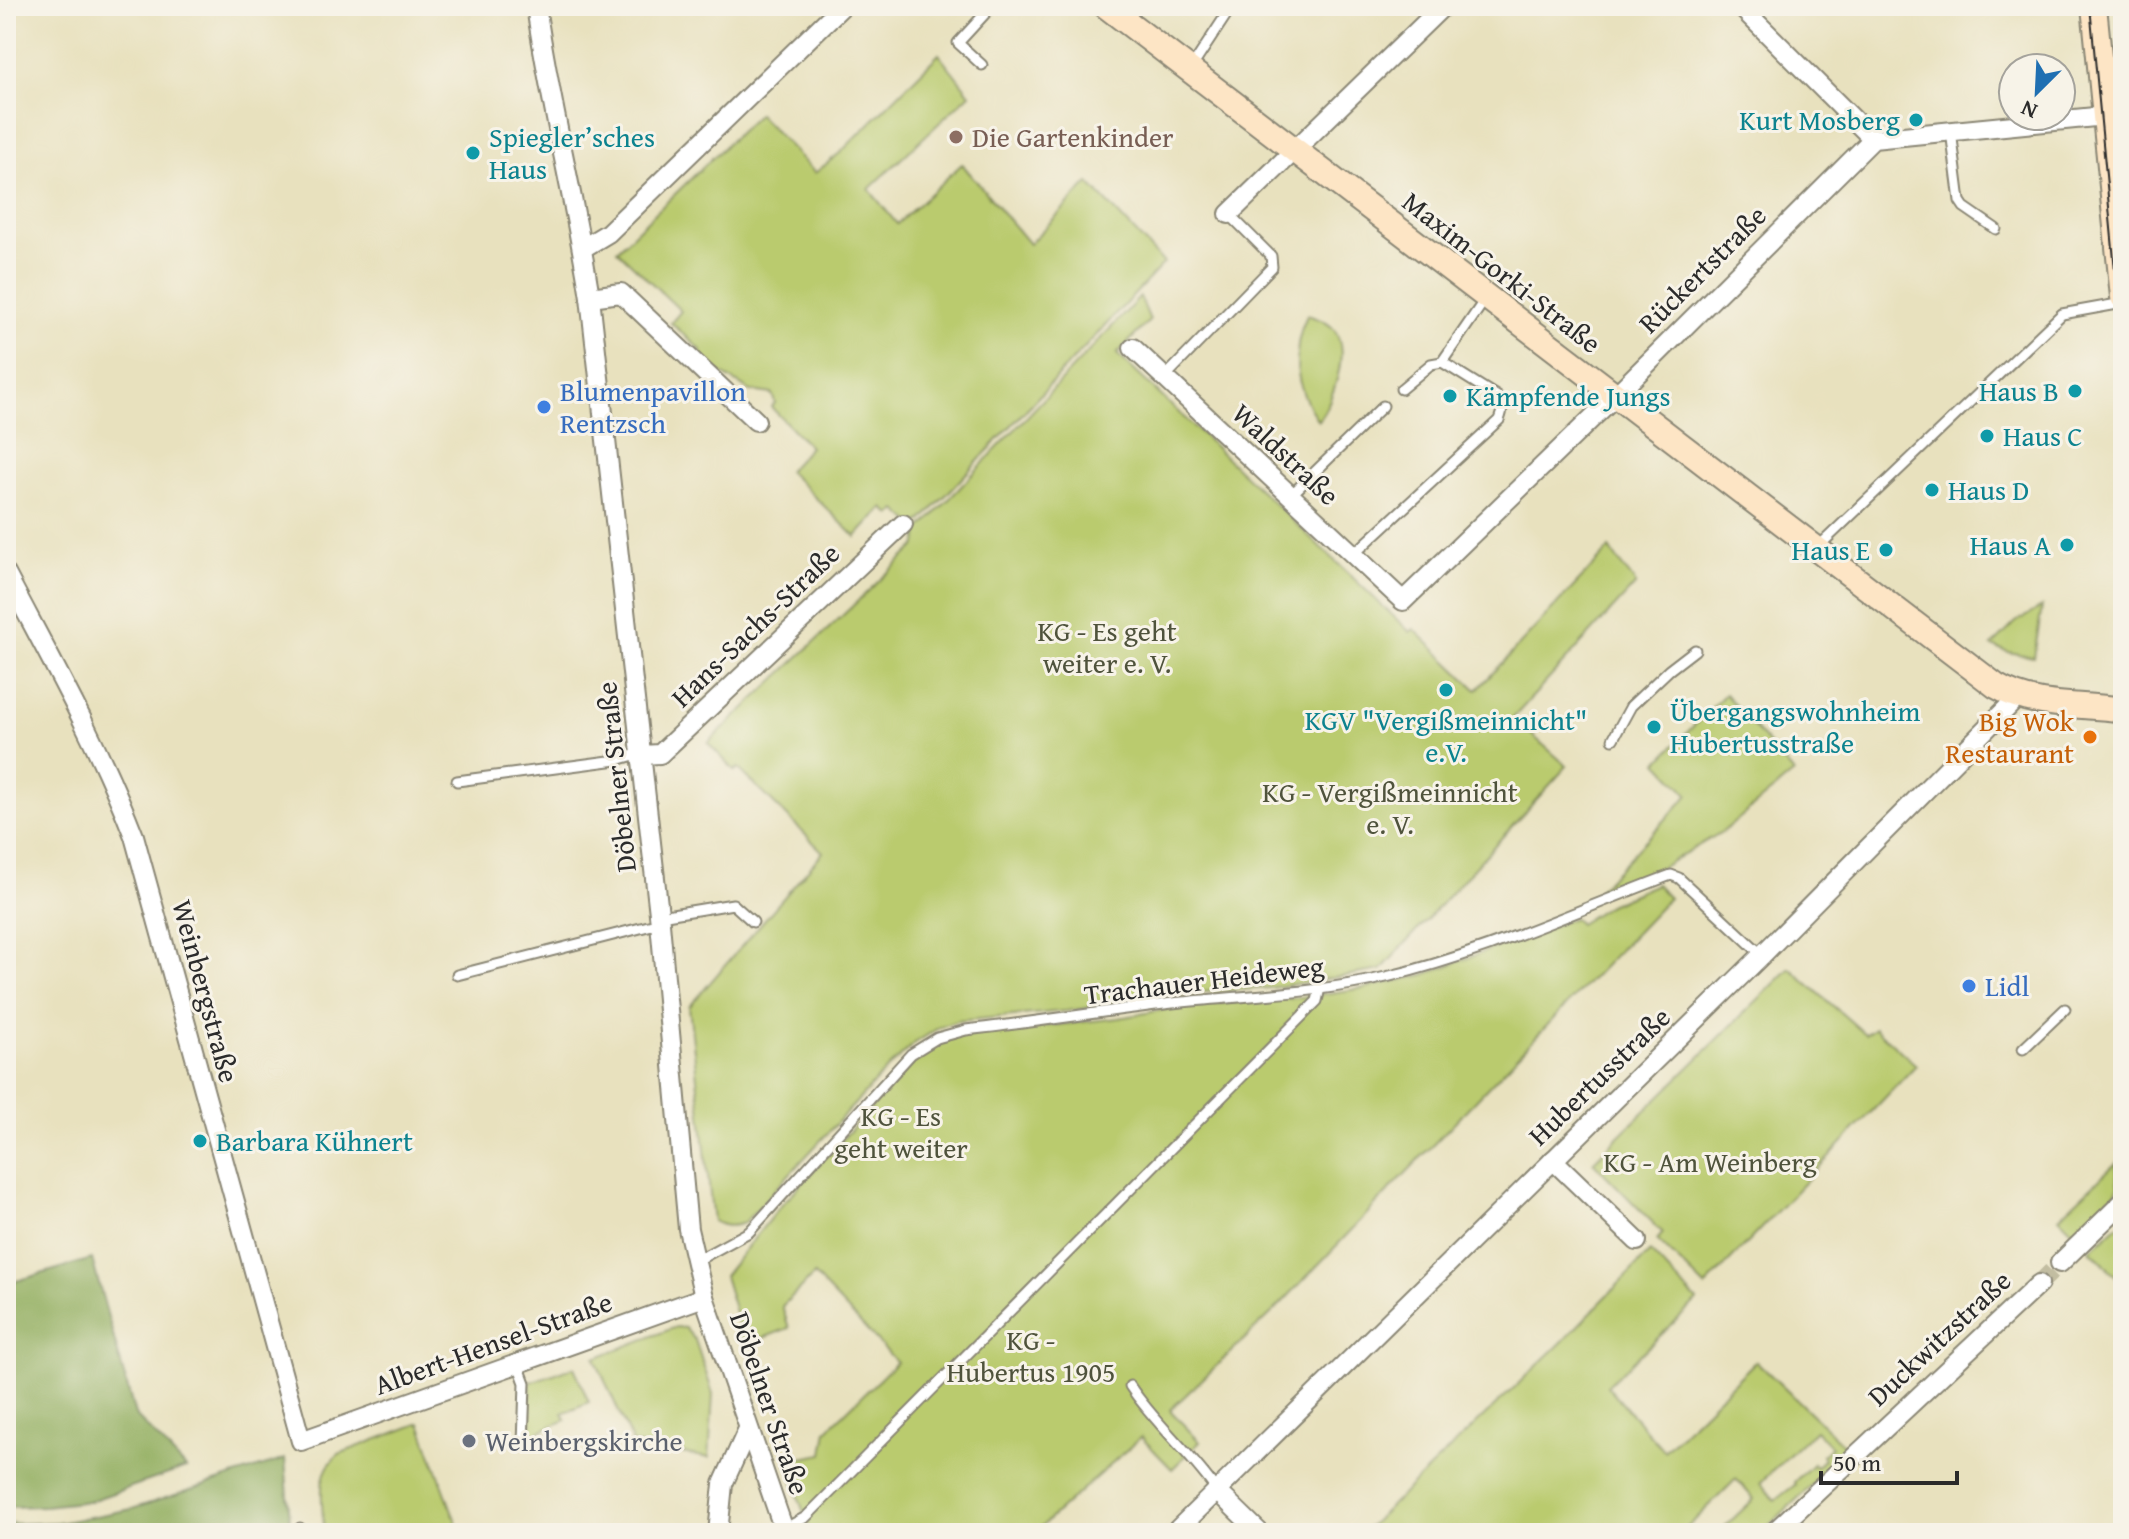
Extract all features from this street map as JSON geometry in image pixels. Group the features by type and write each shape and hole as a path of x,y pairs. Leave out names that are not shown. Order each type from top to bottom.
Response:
{"street":[{"name":"Döbelner Straße","path":"536,6 557,135 583,248 590,297 660,920 688,1229 704,1297 785,1531"},
{"path":"583,248 616,226 842,6"},
{"path":"1229,214 1443,6"},
{"path":"1740,6 1873,139 2105,116"},
{"path":"2094,6 2123,297"},
{"name":"Maxim-Gorki-Straße","path":"1111,7 1967,665 2017,698"},
{"name":"Rückertstraße","path":"1403,601 1615,396 1873,139"},
{"path":"590,297 621,293 756,421"},
{"name":"Waldstraße","path":"1133,348 1403,601"},
{"name":"Hans-Sachs-Straße","path":"641,754 660,754 903,524"},
{"name":"Weinbergstraße","path":"6,574 78,712 134,836 301,1441"},
{"path":"2017,698 2039,704 2089,705 2123,710"},
{"name":"Hubertusstraße","path":"1174,1533 1762,955 2017,698"},
{"path":"1553,1160 1637,1241"},
{"path":"2060,1263 2123,1202"},
{"name":"Duckwitzstraße","path":"1773,1533 2039,1284"},
{"name":"Albert-Hensel-Straße","path":"301,1441 704,1297"},
{"path":"718,1533 723,1484 748,1429"},
{"path":"1217,1491 1260,1533"}],"lane":[{"path":"982,65 958,43 992,6"},
{"path":"1190,70 1232,6"},
{"path":"1951,131 1960,201 1996,229"},
{"path":"1163,379 1272,267 1271,256 1229,214"},
{"path":"1442,362 1486,298"},
{"path":"1816,549 2062,314 2123,303"},
{"path":"1353,555 1499,420 1503,412 1498,397 1442,362 1431,364 1401,389"},
{"path":"1290,496 1383,406"},
{"path":"1613,739 1631,706 1695,650"},
{"path":"457,781 617,760 641,754"},
{"name":"Trachauer Heideweg","path":"694,1262 749,1232 911,1054 937,1038 966,1030 1182,1002 1268,996 1383,978 1431,966 1671,875 1679,878 1762,955"},
{"path":"457,975 660,920 733,904 753,922"},
{"path":"785,1531 806,1517 1317,1001 1320,988"},
{"path":"2023,1049 2065,1009"},
{"path":"518,1364 525,1383 523,1445"},
{"path":"1130,1386 1203,1470 1217,1491"}],"green space":[{"path":"939,54 970,94 869,189 897,224 962,164 1029,244 1089,183 1164,263 916,527 897,510 891,515 883,508 856,537 788,471 810,447 771,407 775,403 772,394 751,391 705,364 700,358 701,350 671,323 681,311 617,250 758,114 815,173 841,152"},
{"name":"KG - Es geht weiter e. V.","path":"1140,297 1150,320 1117,354 1410,632 1414,629 1477,690 1609,549 1636,584 1513,718 1567,766 1381,970 1271,988 1205,992 1066,1011 957,1021 940,1027 915,1043 888,1068 744,1223 728,1226 717,1223 713,1221 689,1007 823,852 738,768 735,771 708,743 917,545 919,531"},
{"path":"1307,315 1335,331 1341,352 1329,402 1318,421 1304,396 1298,370 1298,343"},
{"path":"2042,607 2034,657 1992,646 2016,622"},
{"path":"1725,694 1794,773 1725,830 1643,878 1602,893 1599,889 1689,795 1658,762"},
{"name":"KG - Hubertus 1905","path":"1656,884 1669,898 1275,1310 1170,1410 1200,1442 1172,1469 1141,1437 1034,1533 811,1533 786,1461 823,1454 827,1430 897,1362 814,1275 782,1306 789,1328 745,1345 724,1276 777,1210 918,1057 937,1044 958,1036 1119,1018 1184,1006 1287,999 1365,988 1423,975 1573,918 1579,924 1609,905"},
{"name":"KG - Am Weinberg","path":"1790,968 1865,1034 1875,1028 1916,1065 1705,1287 1657,1240 1663,1233 1593,1162"},
{"path":"2116,1163 2117,1191 2074,1232 2059,1217"},
{"path":"2118,1225 2123,1228 2123,1283 2090,1250"},
{"path":"1650,1252 1697,1301 1607,1386 1664,1451 1756,1361 1849,1450 1761,1533 1718,1533 1754,1499 1736,1479 1682,1533 1362,1533 1560,1344","holes":["1815,1430 1831,1447 1816,1467 1813,1464 1794,1482 1795,1485 1775,1500 1760,1483"]},
{"path":"92,1259 135,1415 186,1468 90,1501 6,1507 6,1284"},
{"path":"676,1327 685,1328 695,1340 713,1394 709,1458 633,1444 595,1358"},
{"path":"574,1367 589,1402 563,1413 566,1420 531,1435 530,1382"},
{"path":"420,1423 460,1533 324,1533 322,1490 331,1462 339,1454"},
{"path":"285,1459 290,1521 283,1533 6,1533 6,1524 64,1522 132,1509"}],"tunnel":[{"path":"2039,1284 2060,1263"}],"tram line":[{"path":"2090,6 2123,355"}],"place":[{"name":"Kurt Mosberg","path":"1916,120"},
{"name":"Die Gartenkinder","path":"956,137"},
{"name":"Spiegler’sches Haus","path":"473,153"},
{"name":"Haus B","path":"2075,391"},
{"name":"Kämpfende Jungs","path":"1450,396"},
{"name":"Blumenpavillon Rentzsch","path":"544,407"},
{"name":"Haus C","path":"1987,436"},
{"name":"Haus D","path":"1932,490"},
{"name":"Haus A","path":"2067,545"},
{"name":"Haus E","path":"1886,550"},
{"name":"KGV \"Vergißmeinnicht\" e.V.","path":"1446,690"},
{"name":"Übergangswohnheim Hubertusstraße","path":"1654,727"},
{"name":"Big Wok Restaurant","path":"2090,737"},
{"name":"Lidl","path":"1969,986"},
{"name":"Barbara Kühnert","path":"200,1141"},
{"name":"Weinbergskirche","path":"469,1441"}],"park label":[{"name":"KG - Vergißmeinnicht e. V.","path":"1390,808"},
{"name":"KG - Es geht weiter","path":"901,1132"}]}
